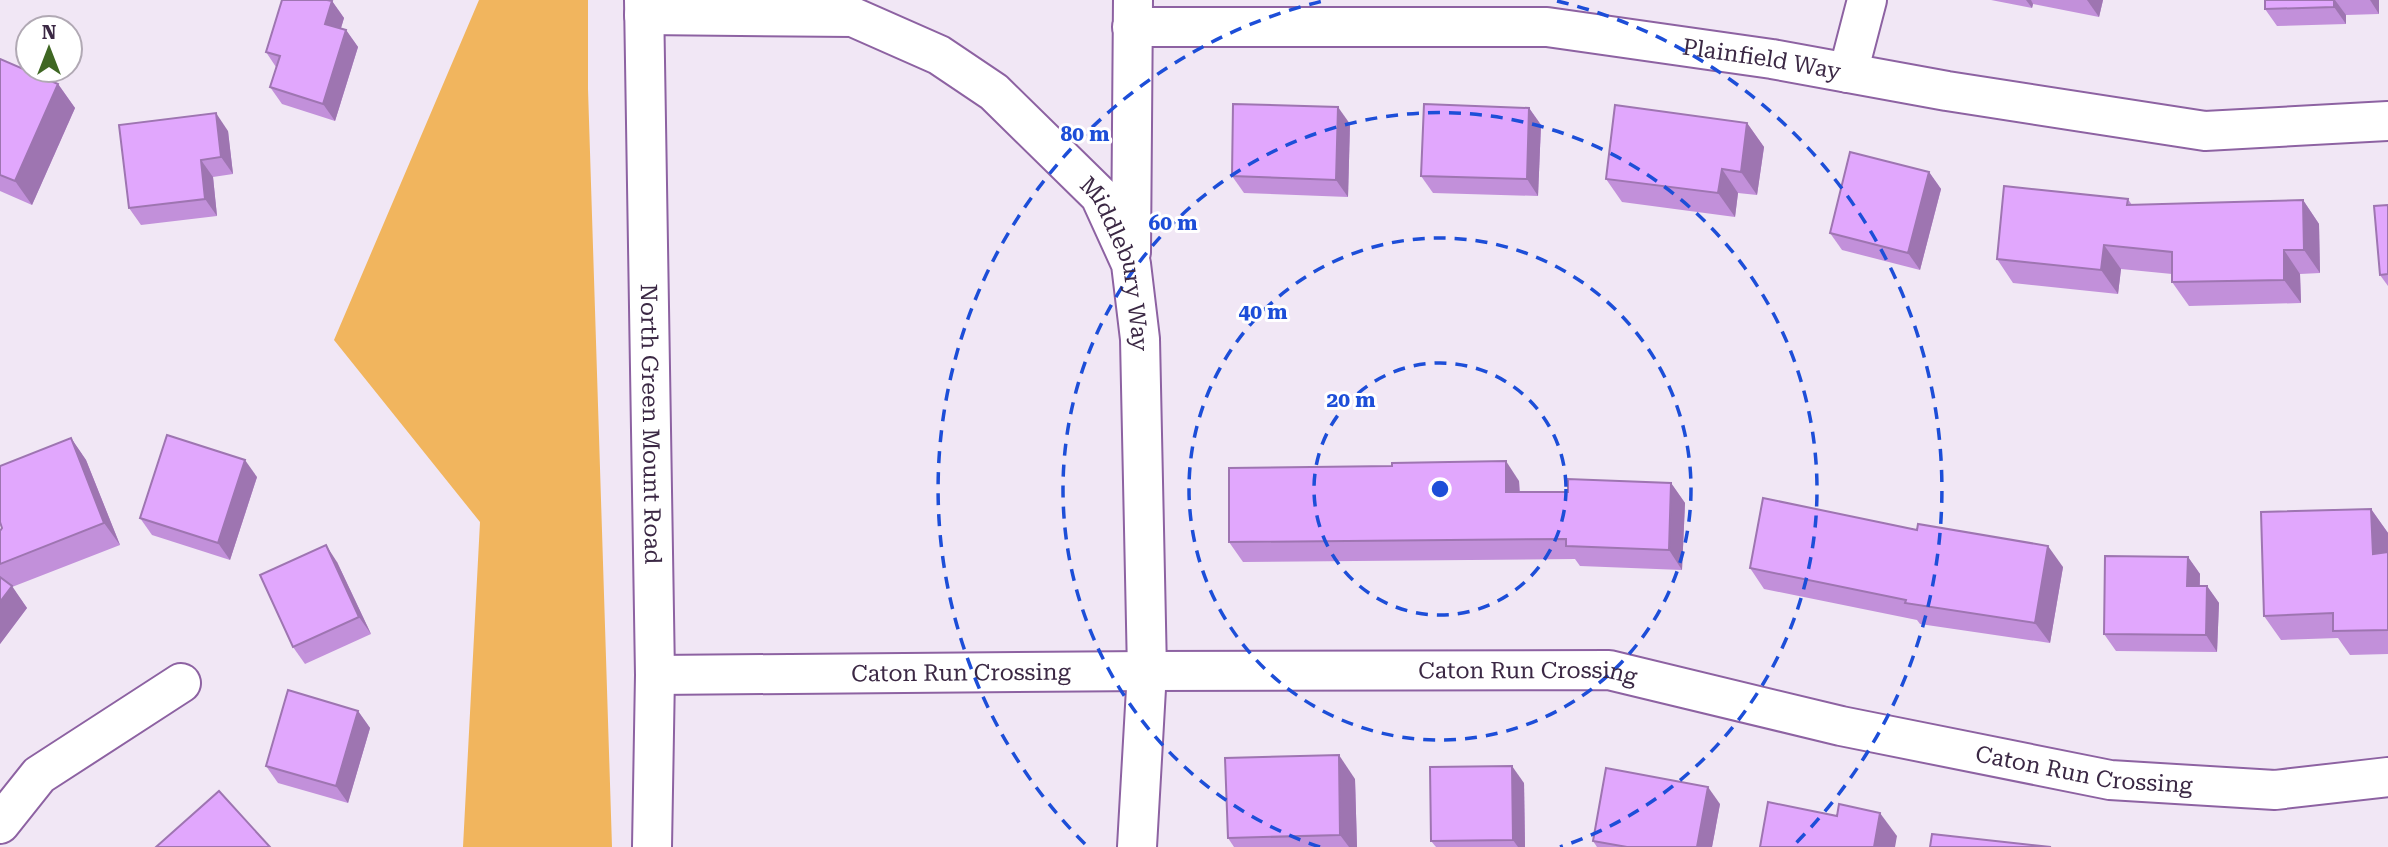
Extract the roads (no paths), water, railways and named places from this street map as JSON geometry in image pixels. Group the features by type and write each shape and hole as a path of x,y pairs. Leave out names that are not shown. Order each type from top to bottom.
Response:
{"street":[{"path":"1848,73 1867,0"},
{"name":"Middlebury Way","path":"644,7 853,17 939,55 994,92 1100,196 1131,264 1140,339 1147,671 1137,847"},
{"name":"North Green Mount Road","path":"644,7 655,676 652,847"},
{"path":"1131,264 1133,13"},
{"name":"Plainfield Way","path":"1133,13 1547,27 2205,131 2388,121"},
{"name":"Caton Run Crossing","path":"655,676 1609,670 1840,726 2110,780 2275,790 2388,778"},
{"path":"0,824 39,775 181,683"}]}
